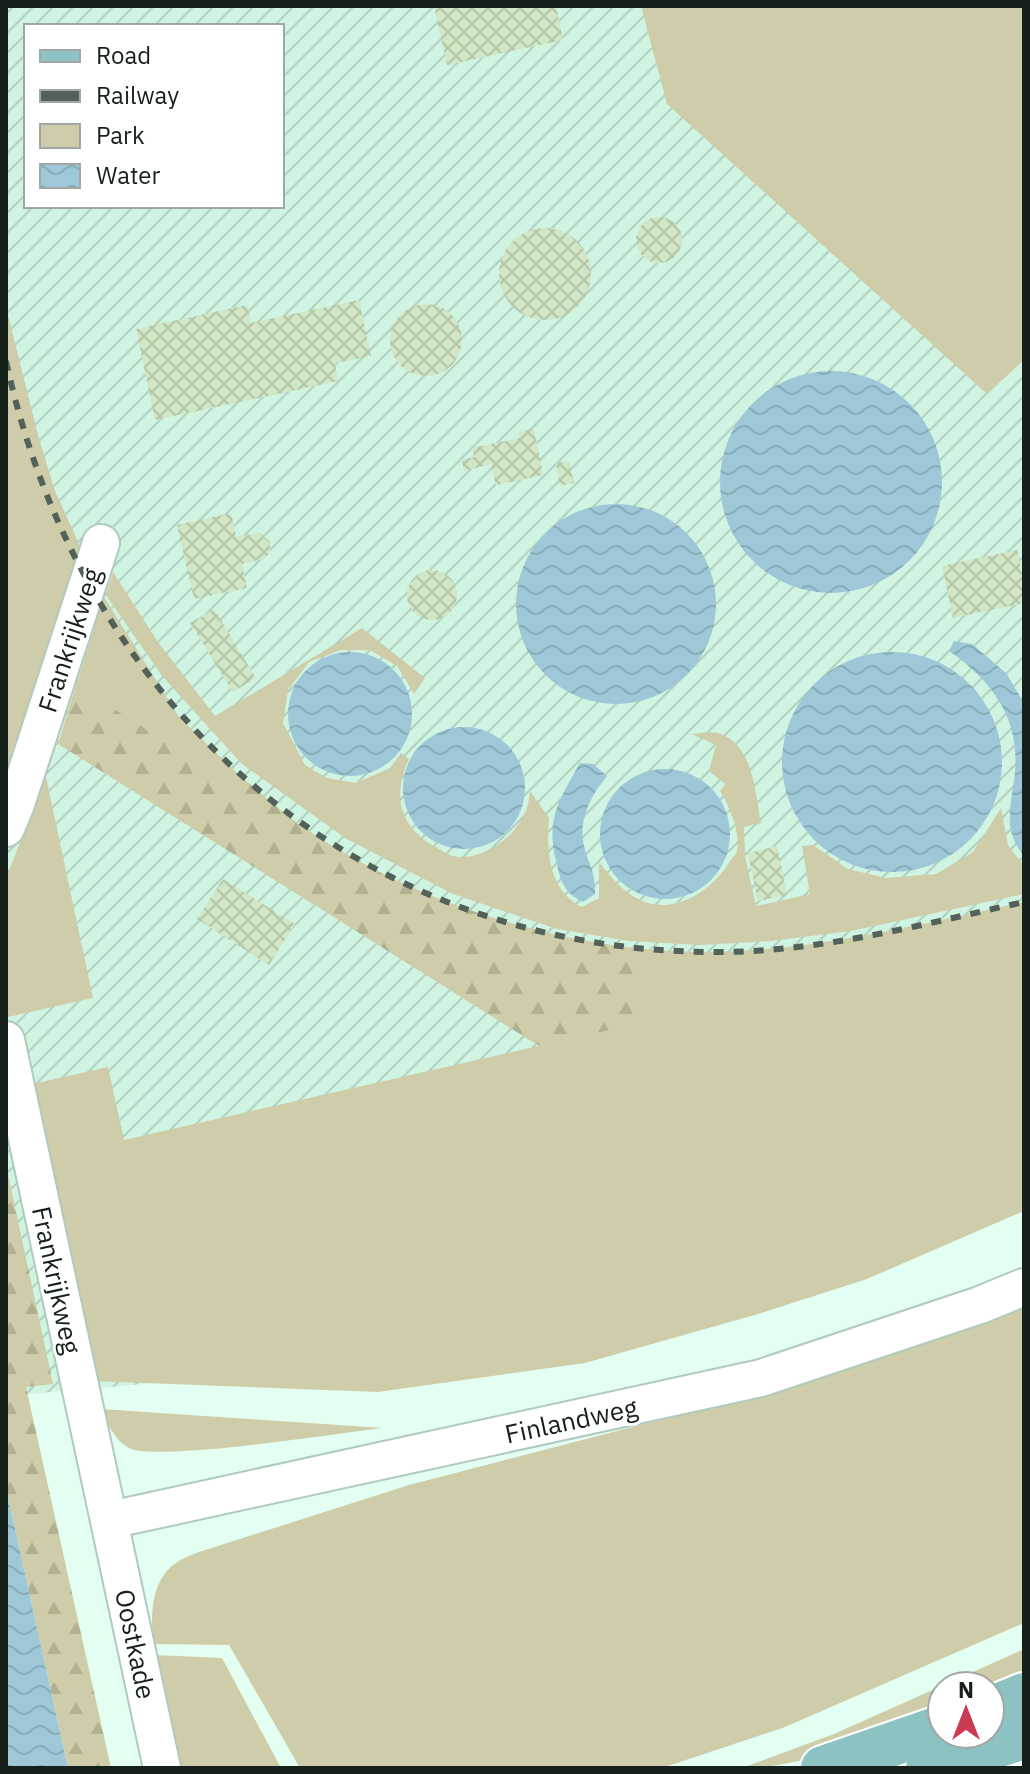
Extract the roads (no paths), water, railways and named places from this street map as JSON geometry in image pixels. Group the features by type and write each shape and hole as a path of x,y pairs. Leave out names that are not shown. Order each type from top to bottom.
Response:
{"main road":[{"path":"823,1768 926,1733"},
{"path":"928,1768 1024,1737"}],"street":[{"name":"Frankrijkweg","path":"6,828 101,543"},
{"name":"Frankrijkweg","path":"6,1040 110,1520"},
{"name":"Finlandweg","path":"110,1520 761,1378 980,1305 1024,1287"},
{"name":"Oostkade","path":"110,1520 162,1768"}],"water":[{"path":"831,371 874,379 910,403 934,439 942,482 934,525 910,561 874,585 831,593 788,585 752,561 728,525 720,482 728,439 752,403 788,379"},
{"path":"616,504 654,512 687,533 708,566 716,604 708,642 687,675 654,696 616,704 578,696 545,675 524,642 516,604 524,566 545,533 578,512"},
{"path":"954,641 972,644 1006,673 1024,703 1024,856 1012,836 1010,826 1015,772 1013,734 1000,702 990,688 949,651"},
{"path":"350,652 374,657 394,670 407,690 412,714 407,738 394,758 374,771 350,776 326,771 306,758 293,738 288,714 293,690 306,670 326,657"},
{"path":"892,652 913,654 934,661 970,684 993,720 1000,741 1000,783 993,804 970,840 934,863 913,870 892,872 871,870 850,863 814,840 791,804 784,783 782,762 784,741 791,720 814,684 850,661 871,654"},
{"path":"464,727 487,731 507,745 521,765 525,788 521,811 507,831 487,845 464,849 441,845 421,831 407,811 403,788 407,765 421,745 441,731"},
{"path":"580,763 593,764 607,776 584,817 583,836 595,894 583,902 564,885 553,838 559,802"},
{"path":"665,769 690,774 711,788 725,809 730,834 725,859 711,880 690,894 665,899 640,894 619,880 605,859 600,834 605,809 619,788 640,774"},
{"path":"6,1488 68,1768 6,1768"}],"railway":[{"path":"6,361 43,486 98,600 169,701 255,787 354,857 465,909 587,941 718,952 834,942 1024,902"}]}
